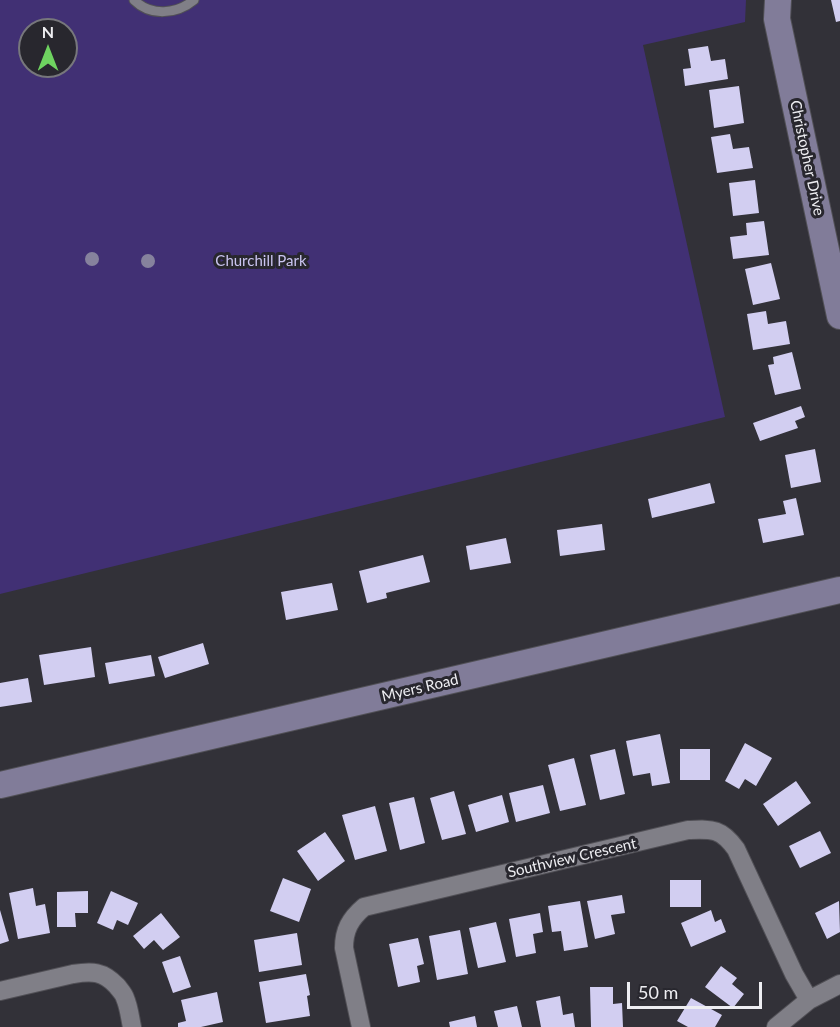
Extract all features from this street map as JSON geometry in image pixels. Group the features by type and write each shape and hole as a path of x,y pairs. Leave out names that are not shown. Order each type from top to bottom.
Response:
{"main road":[{"name":"Christopher Drive","path":"778,0 777,19 840,316"},
{"name":"Myers Road","path":"0,785 840,590"}],"street":[{"name":"Southview Crescent","path":"361,1027 344,948 344,935 355,914 364,907 688,830 711,830 722,833 736,849 794,974 809,1000"},
{"path":"0,991 83,972 100,973 111,980 126,999 132,1027"},
{"path":"776,1027 809,1000 840,984"}],"lane":[{"path":"134,0 147,9 162,12 180,10 194,0"}],"green space":[{"name":"Churchill Park","path":"0,0 746,0 745,22 643,45 725,417 0,594"}],"building":[{"path":"831,0 840,0 840,21 836,22"},
{"path":"708,46 711,61 725,59 728,79 685,86 683,69 691,68 688,49"},
{"path":"739,86 744,123 714,128 709,90"},
{"path":"730,134 733,149 749,147 753,168 717,173 711,137"},
{"path":"755,180 759,213 733,216 729,183"},
{"path":"764,221 769,255 733,259 730,237 747,235 746,223"},
{"path":"771,263 780,299 753,305 745,269"},
{"path":"766,311 768,324 786,321 790,344 753,350 747,314"},
{"path":"792,352 801,389 775,395 768,365 774,364 773,357"},
{"path":"801,406 805,417 795,421 798,428 760,441 753,423"},
{"path":"815,449 821,482 791,488 785,455"},
{"path":"710,483 715,503 652,518 648,499"},
{"path":"796,498 804,535 763,543 758,519 786,514 783,501"},
{"path":"602,524 605,550 560,556 557,530"},
{"path":"506,538 511,563 470,570 466,546"},
{"path":"423,555 430,582 386,593 387,598 367,603 359,571"},
{"path":"332,583 338,610 286,620 281,592"},
{"path":"203,643 209,664 165,678 158,657"},
{"path":"91,647 95,677 44,685 39,655"},
{"path":"151,655 155,676 109,684 105,663"},
{"path":"28,678 32,702 0,707 0,683"},
{"path":"660,734 670,783 652,786 650,773 633,776 626,741"},
{"path":"745,743 772,758 756,786 745,779 739,789 725,781"},
{"path":"615,749 625,794 600,800 590,755"},
{"path":"680,749 710,749 710,780 680,780"},
{"path":"574,758 586,805 560,811 548,765"},
{"path":"796,781 811,803 778,826 763,804"},
{"path":"543,785 550,813 516,822 509,793"},
{"path":"454,791 466,834 442,840 430,798"},
{"path":"502,795 509,822 476,832 468,805"},
{"path":"414,797 425,843 400,850 389,803"},
{"path":"375,806 387,851 355,860 342,815"},
{"path":"820,831 831,853 800,868 789,846"},
{"path":"325,832 345,861 318,881 297,851"},
{"path":"283,878 311,889 299,922 270,911"},
{"path":"670,880 701,880 701,907 670,907"},
{"path":"33,888 36,906 45,904 50,933 18,939 9,893"},
{"path":"88,891 88,913 75,913 76,927 57,927 57,892"},
{"path":"111,891 138,903 128,925 117,920 113,930 97,923"},
{"path":"622,895 625,913 611,915 615,934 595,939 587,901"},
{"path":"580,901 588,947 564,951 561,931 552,932 548,906"},
{"path":"839,901 840,932 827,939 815,913"},
{"path":"0,910 9,941 0,944"},
{"path":"711,910 715,922 721,919 726,932 691,947 681,923"},
{"path":"161,913 180,937 163,950 154,940 144,949 133,936"},
{"path":"540,913 543,932 533,934 536,953 516,957 509,919"},
{"path":"496,922 506,962 478,968 469,928"},
{"path":"460,930 468,974 437,980 429,936"},
{"path":"297,933 302,965 259,972 254,940"},
{"path":"418,938 424,964 417,966 420,982 398,987 389,944"},
{"path":"180,956 191,987 173,993 162,962"},
{"path":"721,966 737,978 732,984 744,994 733,1008 705,987"},
{"path":"306,974 310,995 307,996 310,1016 266,1023 259,982"},
{"path":"590,987 613,987 613,1004 622,1003 623,1027 591,1027"},
{"path":"217,992 223,1022 201,1027 178,1027 178,1023 186,1021 181,1000"},
{"path":"560,996 563,1015 573,1013 575,1027 541,1027 536,1001"},
{"path":"691,998 722,1015 715,1027 688,1027 677,1021"},
{"path":"517,1006 522,1027 498,1027 494,1011"},
{"path":"475,1016 477,1027 450,1027 449,1022"}]}
